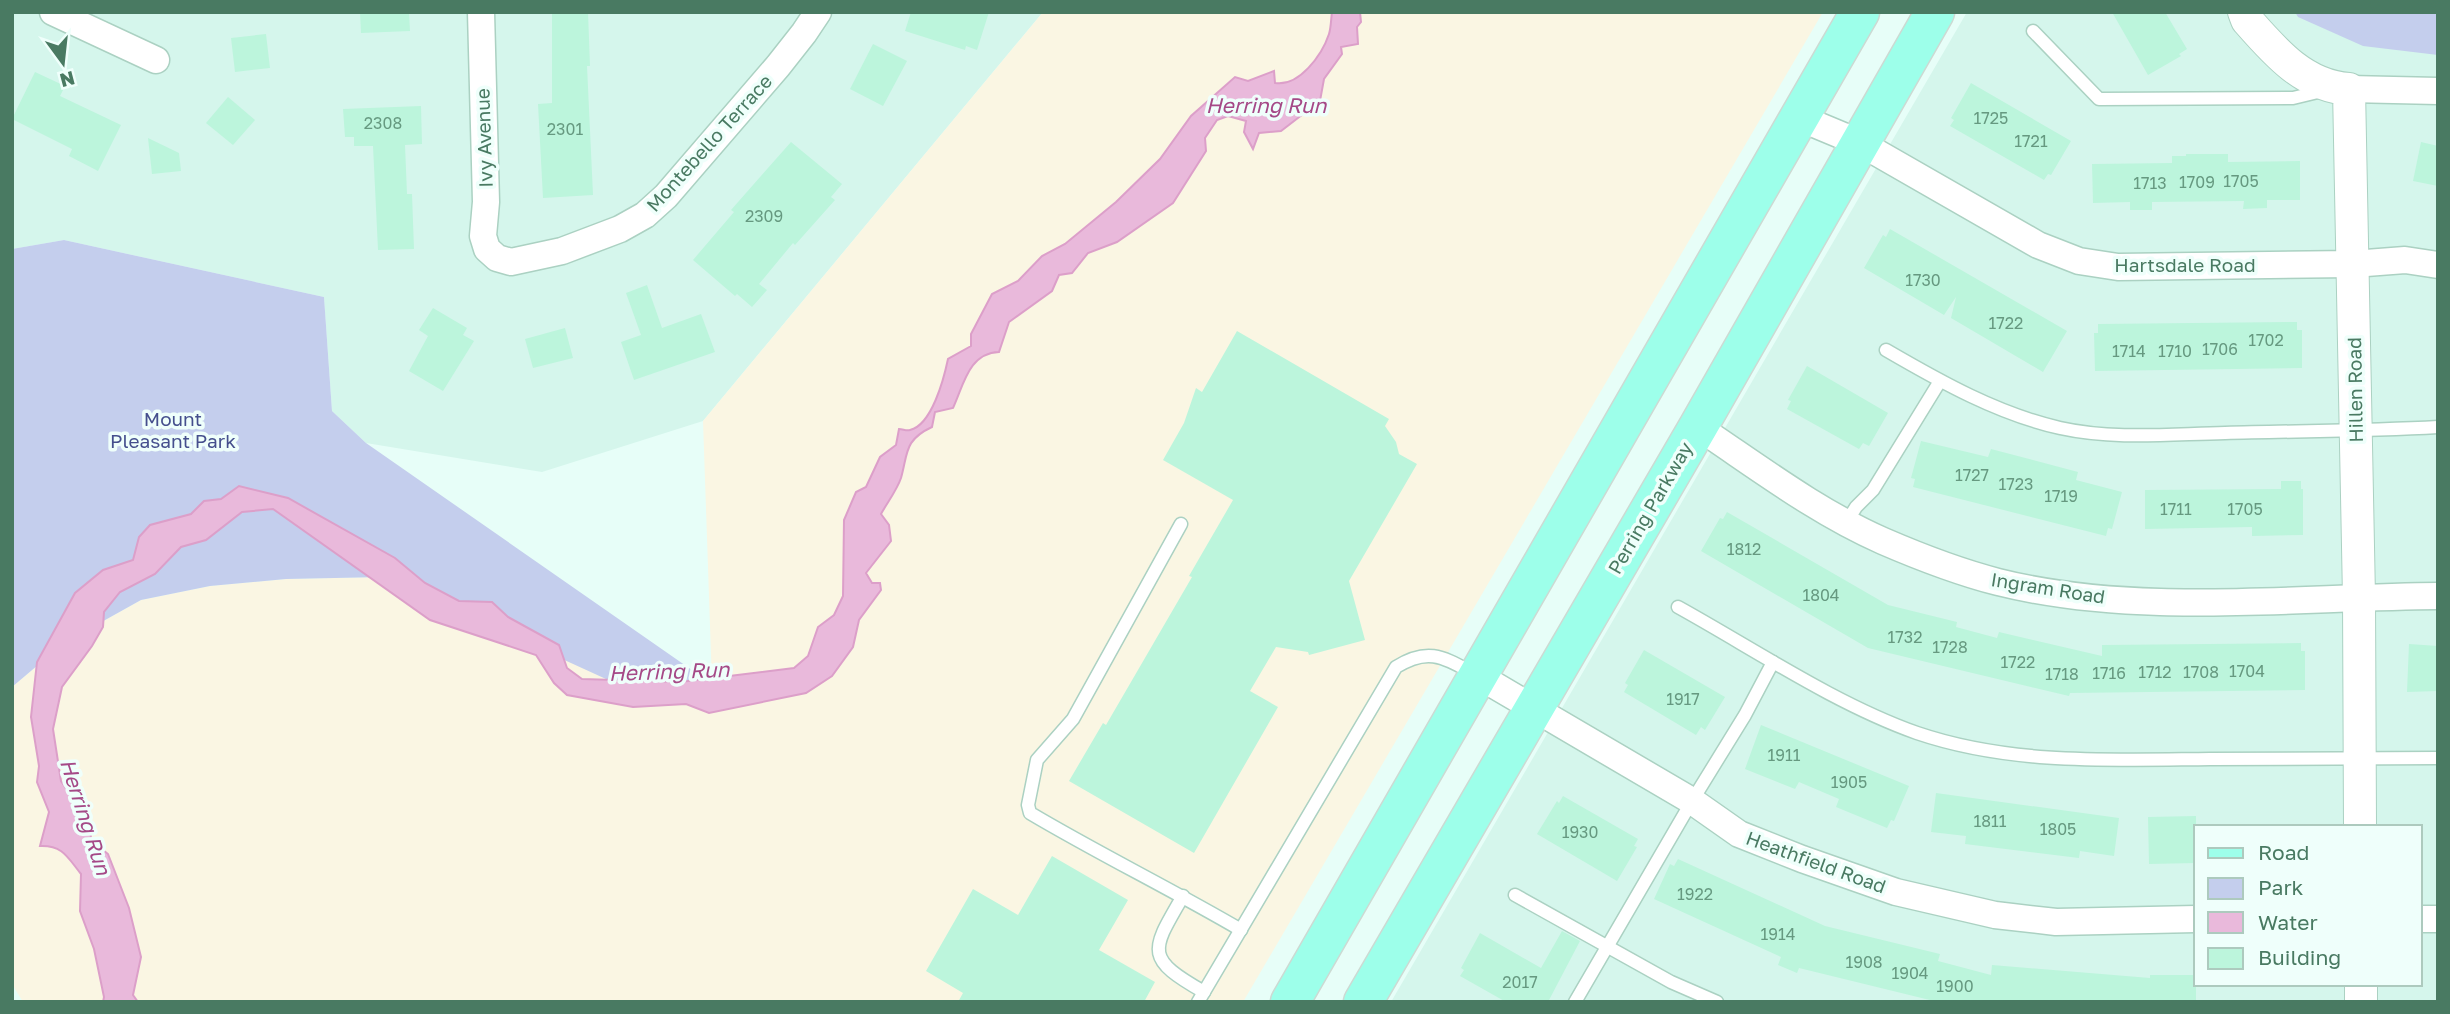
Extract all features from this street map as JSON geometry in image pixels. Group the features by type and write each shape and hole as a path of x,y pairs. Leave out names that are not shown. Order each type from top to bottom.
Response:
{"main road":[{"path":"1290,1002 1860,12"},
{"name":"Perring Parkway","path":"1374,997 1532,708 1698,427 1935,12"}],"street":[{"path":"53,12 156,60"},
{"name":"Ivy Avenue","path":"481,12 486,202 482,236 487,249 496,258"},
{"name":"Montebello Terrace","path":"496,258 511,262 562,251 620,229 645,215 666,196 743,106 804,33 818,12"},
{"path":"2244,12 2247,20 2280,57 2307,77 2341,89 2438,91"},
{"name":"Hillen Road","path":"2341,89 2353,264 2360,825"},
{"name":"Hartsdale Road","path":"1800,118 1860,143 2038,245 2079,261 2118,267 2353,264 2405,260 2438,265"},
{"name":"Ingram Road","path":"1698,427 1846,523 1934,562 1998,582 2052,592 2141,601 2199,603 2438,596"},
{"name":"Heathfield Road","path":"1477,675 1692,801 1739,834 1896,892 1995,915 2056,922 2194,919"}],"lane":[{"path":"2033,32 2099,99 2293,98 2341,89"},
{"path":"1886,350 1940,381 2015,415 2059,428 2102,436 2356,432 2438,427"},
{"path":"1846,523 1872,490 1940,381"},
{"path":"1181,524 1073,719 1037,760 1028,805 1030,813 1096,852 1183,896 1241,930"},
{"path":"1678,607 1773,662 1880,717 1917,733 1965,746 2075,760 2438,758"},
{"path":"1183,896 1160,936 1159,953 1169,971 1201,997 1396,667 1412,657 1439,656 1477,675"},
{"path":"1575,1002 1745,715 1773,662"},
{"path":"1515,895 1671,982 1717,1002"}],"shaded area":[{"path":"12,12 1043,12 703,421 542,472 366,443 332,411 324,297 64,240 12,249"},
{"path":"1043,12 1823,12 1243,1002 23,1002 12,984 12,687 64,643 141,600 210,586 286,579 383,577 712,684 703,421"},
{"path":"1967,12 2438,12 2438,1002 1391,1002"}],"green space":[{"path":"2295,12 2438,12 2438,55 2363,46 2298,17"},
{"name":"Mount Pleasant Park","path":"64,240 324,297 332,411 366,443 712,684 641,695 383,577 286,579 210,586 141,600 64,643 12,687 12,249"}],"water":[{"name":"Herring Run","path":"1332,12 1360,12 1361,22 1357,27 1358,44 1341,47 1342,54 1324,79 1320,101 1281,131 1259,133 1253,149 1244,132 1246,121 1228,116 1217,120 1205,138 1206,151 1173,203 1117,242 1088,253 1072,273 1059,275 1052,291 1009,322 999,352 989,354 974,364 964,380 953,408 935,412 932,427 912,442 899,483 881,514 889,525 891,541 866,573 872,583 880,583 881,590 859,620 853,647 832,676 806,693 709,713 686,704 633,707 567,695 554,683 536,655 430,620 273,509 242,512 206,540 181,547 155,574 120,592 104,612 103,627 92,646 62,687 53,729 61,781 90,823 91,840 108,854 129,908 141,957 133,995 138,1002 103,1002 94,949 80,911 81,874 60,850 40,846 49,812 37,782 39,766 31,717 37,662 75,593 103,570 133,560 139,537 150,525 191,514 204,501 221,499 239,486 288,498 395,558 425,583 459,601 492,602 508,617 559,645 567,668 582,679 680,682 794,668 808,656 818,627 834,615 843,596 844,520 856,492 866,487 880,457 896,445 899,429 910,430 925,419 936,400 948,359 971,346 971,334 992,294 1018,281 1042,256 1065,244 1116,202 1160,159 1191,116 1235,77 1248,81 1274,71 1275,83 1284,83 1301,75 1315,60 1326,42"}],"building":[{"path":"360,12 409,12 410,31 361,33"},
{"path":"588,12 590,66 587,66 593,195 543,198 538,104 552,103 552,13"},
{"path":"911,12 989,12 977,50 966,46 965,50 905,31"},
{"path":"2112,12 2165,12 2187,49 2179,54 2181,56 2148,75"},
{"path":"266,34 270,68 235,72 231,38"},
{"path":"873,44 907,61 883,106 850,89"},
{"path":"35,72 65,86 60,96 121,125 98,171 69,156 72,149 12,119"},
{"path":"1971,83 2071,141 2051,175 2048,174 2044,180 1950,126 1954,120 1951,118"},
{"path":"228,97 255,120 233,145 206,123"},
{"path":"421,106 422,144 405,145 407,194 412,194 414,249 378,250 373,146 354,146 354,137 345,137 343,109"},
{"path":"148,138 179,153 181,171 152,174"},
{"path":"791,142 842,184 831,197 835,200 795,245 793,243 759,284 767,290 752,307 693,260 734,212 731,210"},
{"path":"2421,142 2438,146 2438,186 2413,181"},
{"path":"2228,154 2228,162 2300,161 2300,200 2267,200 2267,208 2243,209 2244,201 2152,202 2152,210 2130,210 2130,202 2093,203 2092,164 2172,163 2172,156"},
{"path":"1890,229 2067,331 2043,372 1951,318 1956,297 1944,315 1864,268 1883,235 1886,237"},
{"path":"647,285 662,328 701,314 715,352 634,380 621,342 641,335 626,293"},
{"path":"433,308 467,328 463,335 474,341 443,391 409,371 428,336 419,330"},
{"path":"2297,322 2297,330 2302,330 2302,368 2095,371 2094,333 2098,333 2098,324"},
{"path":"565,328 573,358 533,368 525,339"},
{"path":"1237,331 1389,419 1385,426 1396,442 1399,454 1417,464 1349,581 1365,640 1309,655 1308,652 1276,647 1250,691 1278,707 1194,853 1069,781 1103,723 1106,725 1192,577 1189,576 1233,500 1163,460 1184,423 1196,388 1202,392"},
{"path":"1807,366 1888,413 1869,446 1863,443 1859,449 1787,409 1791,401 1788,400"},
{"path":"1921,441 1988,457 1991,449 2078,472 2076,480 2122,492 2112,529 2108,528 2106,536 1913,487 1915,479 1911,478"},
{"path":"2281,481 2301,481 2303,535 2252,536 2252,527 2145,529 2145,490 2281,489"},
{"path":"1727,512 1888,605 1957,622 1956,627 1997,638 1999,632 2102,656 2102,645 2301,643 2301,651 2305,651 2305,690 2070,693 2069,696 1868,648 1701,551 1720,518 1723,519"},
{"path":"2409,644 2438,646 2438,691 2407,692"},
{"path":"1644,650 1725,697 1705,730 1701,727 1696,735 1624,692 1628,685 1625,683"},
{"path":"1761,725 1909,786 1894,821 1891,820 1887,828 1836,807 1839,799 1799,782 1795,789 1745,769"},
{"path":"1936,793 2119,818 2114,856 2080,851 2079,858 1965,844 1966,836 1931,832"},
{"path":"1563,796 1638,839 1634,846 1637,847 1617,881 1537,834 1557,801 1559,803"},
{"path":"2196,816 2194,863 2149,864 2148,817"},
{"path":"1052,856 1128,900 1099,950 1155,982 1144,1002 958,1002 963,993 926,971 973,889 1018,915"},
{"path":"1678,859 1825,926 1940,954 1938,961 1991,975 1992,965 2150,978 2150,975 2194,975 2196,1002 1938,1002 1799,968 1797,973 1778,965 1781,957 1654,899 1670,864 1674,866"},
{"path":"1562,931 1580,941 1548,1002 1506,1002 1460,976 1464,970 1461,968 1480,933 1541,968"}]}
